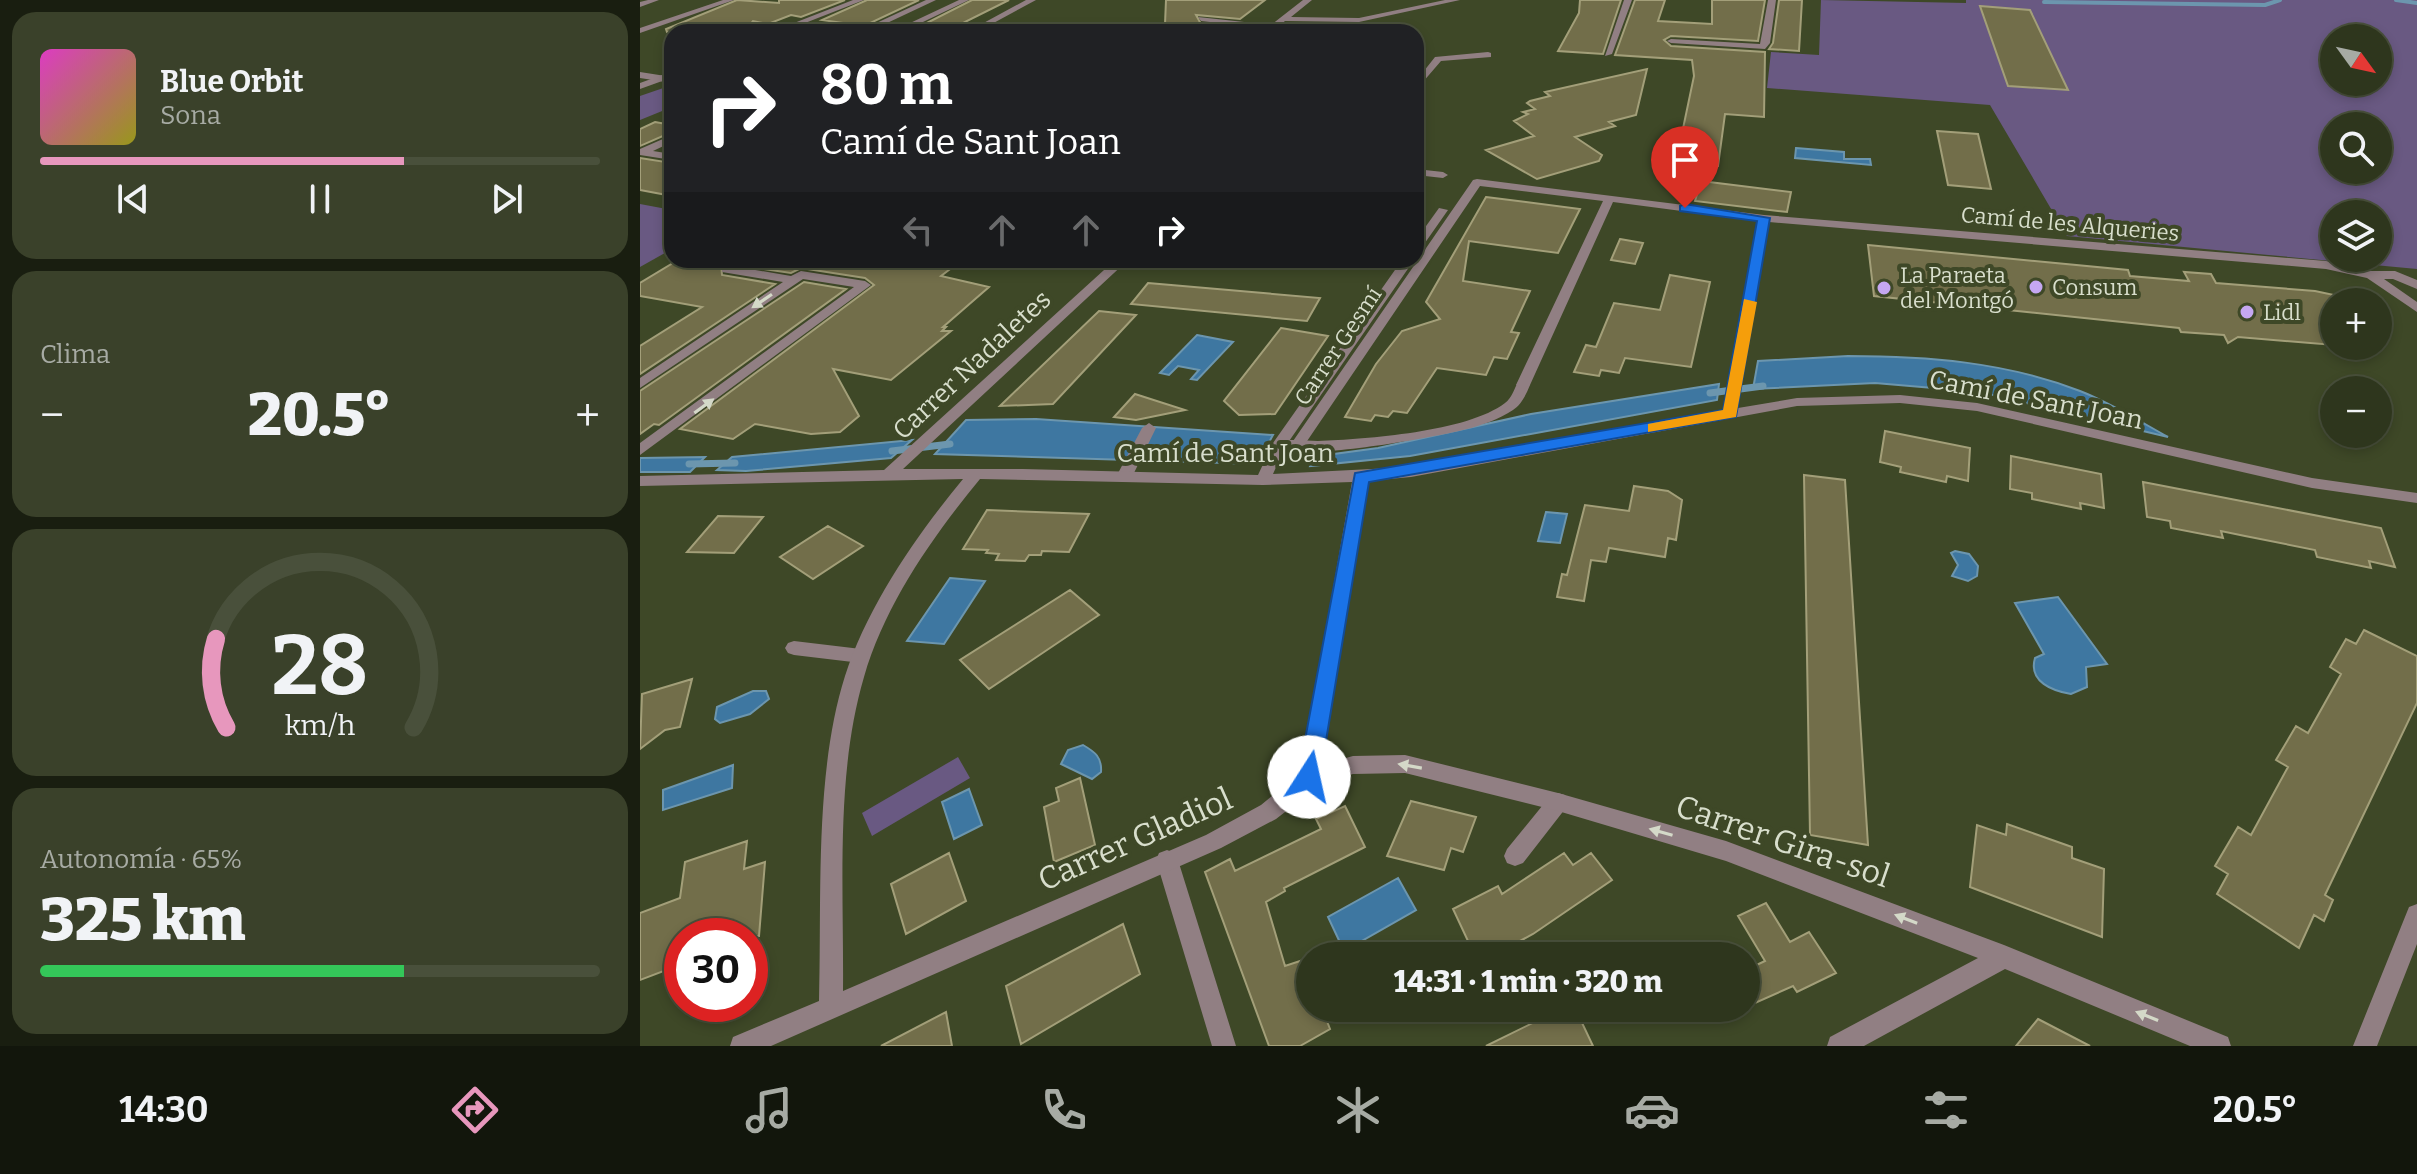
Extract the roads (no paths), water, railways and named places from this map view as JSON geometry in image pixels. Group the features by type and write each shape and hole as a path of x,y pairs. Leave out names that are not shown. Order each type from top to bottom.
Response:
{"street":[{"path":"640,5 655,0"},
{"path":"640,31 730,0"},
{"path":"796,24 860,0"},
{"path":"879,24 932,0"},
{"path":"912,24 965,0"},
{"path":"986,24 1032,0"},
{"path":"1276,24 1308,0"},
{"path":"1283,19 1359,20 1456,0"},
{"path":"1608,54 1628,0"},
{"path":"1671,41 1762,47 1766,43 1772,0"},
{"path":"1201,19 1235,24"},
{"path":"1424,77 1438,59 1488,55"},
{"path":"640,75 663,78"},
{"path":"640,86 663,78"},
{"path":"641,152 664,142"},
{"path":"641,152 664,156"},
{"path":"1424,173 1443,175"},
{"path":"1424,236 1466,176"},
{"name":"Carrer Gesmí","path":"1424,257 1473,184 1481,182 1764,218"},
{"name":"Carrer Gesmí","path":"1274,454 1296,447 1366,444 1465,423 1510,406 1523,385 1609,199"},
{"path":"1730,414 1764,218"},
{"name":"Camí de les Alqueries","path":"1764,218 2307,263 2371,275 2395,275 2417,285"},
{"name":"Carrer Nadaletes","path":"889,474 1113,268"},
{"name":"Carrer Gesmí","path":"1263,480 1274,454 1402,268"},
{"name":"Carrer Gesmí","path":"1296,447 1416,268"},
{"path":"726,269 793,280"},
{"path":"640,384 793,280 808,274 865,285 640,450"},
{"path":"2371,275 2417,308"},
{"name":"Camí de Sant Joan","path":"640,481 889,474 1263,480 1361,477 1411,472 1730,414 1834,400 1952,403 2312,483 2417,498"},
{"path":"1124,477 1149,428"},
{"path":"831,1009 836,810 848,699 861,656 927,537 976,474"},
{"path":"1309,777 1361,477"},
{"path":"794,648 861,656"},
{"name":"Carrer Gira-sol","path":"1309,777 1353,765 1405,764 1558,802 1726,851 2004,957 2219,1046"},
{"name":"Carrer Gladiol","path":"742,1046 1167,860 1275,809 1309,777"},
{"path":"1515,856 1558,802"},
{"path":"1167,860 1224,1046"},
{"path":"2365,1046 2417,915"},
{"path":"1839,1046 2004,957"}],"water":[{"path":"1796,148 1844,152 1844,159 1870,159 1871,165 1795,158"},
{"path":"1197,335 1233,342 1197,380 1191,379 1199,370 1178,366 1169,375 1160,373"},
{"path":"1848,356 1936,359 2024,373 2091,396 2168,437 1980,392 1875,383 1753,389 1758,361"},
{"path":"1719,384 1717,400 1410,456 1310,466 1312,457 1378,448 1531,414"},
{"path":"1036,419 1273,435 1257,464 935,454 966,420"},
{"path":"912,440 891,458 746,471 717,470 732,457"},
{"path":"705,457 690,472 640,472 640,458"},
{"path":"1546,512 1567,514 1560,543 1538,541"},
{"path":"1951,553 1969,554 1978,566 1977,576 1968,581 1952,576 1958,565"},
{"path":"950,578 985,581 944,644 907,641"},
{"path":"2058,597 2107,664 2086,667 2087,687 2071,694 2050,688 2035,673 2035,658 2044,654 2015,603"},
{"path":"753,691 766,691 769,699 750,714 720,723 715,719 717,707"},
{"path":"1083,745 1100,762 1101,772 1092,779 1061,764 1068,750"},
{"path":"733,765 732,788 663,810 663,790"},
{"path":"969,789 982,825 954,839 942,802"},
{"path":"1398,878 1416,910 1360,942 1340,942 1328,917"}],"waterway":[{"path":"2044,2 2265,5 2280,0"},
{"path":"2396,0 2417,3"},
{"path":"1710,393 1763,386"},
{"path":"892,451 950,444"},
{"path":"689,464 735,463"}],"place":[{"name":"Consum","path":"2036,287"},
{"name":"La Paraeta del Montgó","path":"1884,288"},
{"name":"Lidl","path":"2247,312"}]}
